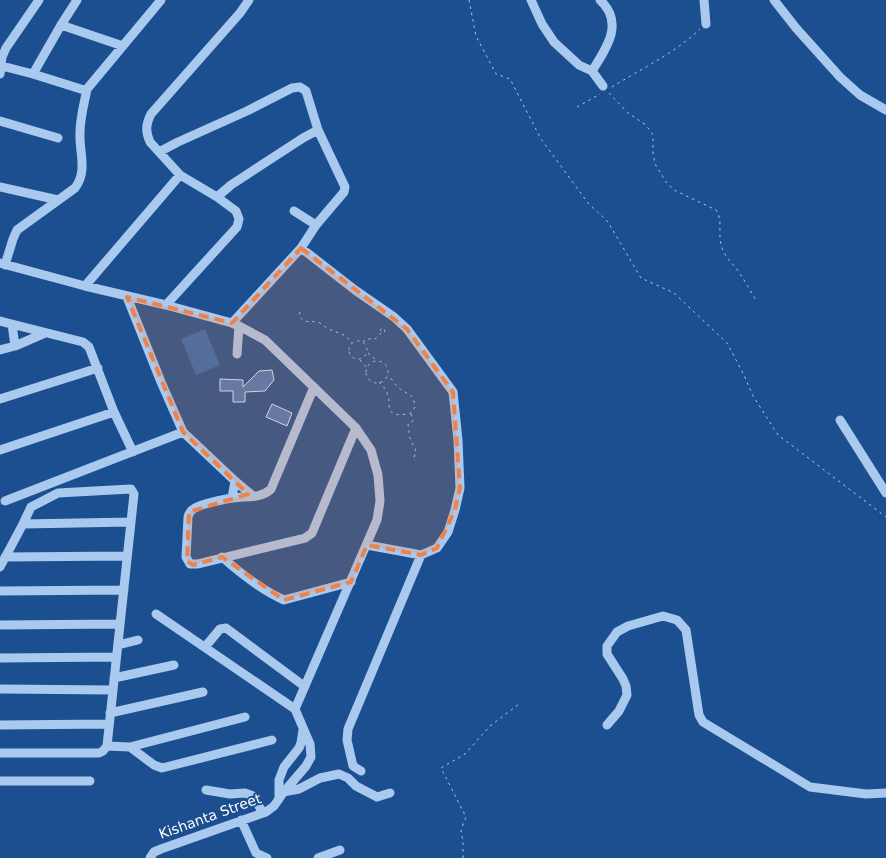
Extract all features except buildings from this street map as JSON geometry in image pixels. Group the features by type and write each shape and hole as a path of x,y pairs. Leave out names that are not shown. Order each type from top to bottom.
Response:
{"street":[{"path":"39,0 6,48 2,56 1,70 33,74 84,90 87,89"},
{"path":"33,74 77,0"},
{"path":"161,0 87,89 80,134 83,168 79,183 76,188 17,230 3,264 236,324 265,340 356,428 370,450 378,474 380,501 377,520 295,709"},
{"path":"166,305 237,226 239,219 236,211 217,197 180,175 150,142 147,137 147,122 151,114 240,13 249,0"},
{"path":"531,0 542,24 554,42 579,65 592,71 605,88"},
{"path":"592,71 610,39 613,23 612,16 606,5 600,0"},
{"path":"704,0 706,24"},
{"path":"774,0 796,28 840,77 860,95 886,110"},
{"path":"61,25 122,46"},
{"path":"159,152 292,88 300,86 306,92 318,130 345,187 344,192 316,225 301,248 236,324 237,354"},
{"path":"0,121 58,138"},
{"path":"217,197 302,138 318,130"},
{"path":"85,286 180,175"},
{"path":"0,187 58,200"},
{"path":"294,211 316,225"},
{"path":"301,248 355,290 394,317 407,329 453,392 460,488 448,532 437,548 421,555 367,545"},
{"path":"127,297 183,432 202,452 253,496"},
{"path":"0,321 83,342 89,347 132,452"},
{"path":"12,324 15,346"},
{"path":"0,350 15,346 45,333"},
{"path":"0,398 98,368"},
{"path":"314,387 271,490 253,496 232,498 195,507 190,512 188,517 186,557 190,564 197,564 304,538 312,533 356,428"},
{"path":"0,450 114,412"},
{"path":"840,420 886,493"},
{"path":"5,501 183,432"},
{"path":"232,498 235,481"},
{"path":"0,567 31,507 58,493 131,489 134,494 107,746 99,753 0,753"},
{"path":"23,524 131,522"},
{"path":"361,771 353,766 346,740 348,729 421,555"},
{"path":"4,557 128,556"},
{"path":"222,557 286,604 351,582"},
{"path":"0,591 124,590"},
{"path":"156,614 295,709 303,730 301,743 286,764 299,774"},
{"path":"607,725 619,711 627,695 623,679 607,654 607,646 617,632 628,626 663,616 678,620 686,630 699,715 703,722 810,787 866,794 886,793"},
{"path":"0,625 120,624"},
{"path":"205,647 220,629 226,628 304,686"},
{"path":"118,644 138,640"},
{"path":"0,658 116,657"},
{"path":"114,678 174,665"},
{"path":"0,689 113,690"},
{"path":"110,713 203,692"},
{"path":"107,746 130,747 245,717"},
{"path":"0,725 109,724"},
{"name":"Kishanta Street","path":"150,858 154,852 160,849 263,813 274,806 280,794 306,766 311,757 310,744 303,730"},
{"path":"130,747 154,765 162,768 272,740"},
{"name":"Kishanta Street","path":"280,794 279,780 286,764"},
{"path":"280,794 320,778 339,774 348,778 356,786 378,797 390,793"},
{"path":"0,781 90,781"},
{"path":"206,790 230,794 245,793 253,796 263,813"},
{"path":"241,820 256,853 267,858"},
{"path":"318,858 340,850"}],"path":[{"path":"470,0 476,36 496,74 510,79 541,139 588,203 608,222 641,278 674,293 727,343 753,396 778,435 886,517"},
{"path":"577,108 605,88 672,51 706,24"},
{"path":"605,88 628,112 646,125 653,135 655,164 666,182 674,190 716,210 720,215 720,244 727,259 738,270 757,302"},
{"path":"300,312 299,316 302,321 316,321 326,328 344,334 352,343"},
{"path":"367,352 360,359 354,358 350,354 349,348 352,343 357,341 363,342 366,339 375,339 381,333"},
{"path":"363,342 367,352 376,361"},
{"path":"360,359 367,368 367,374 373,382 383,381 388,375 388,368 383,362 376,361 367,368"},
{"path":"379,382 386,391 392,412 400,416 411,413 415,407 413,399 407,392 400,389 388,375"},
{"path":"411,413 413,421 408,424 412,443 416,450 414,456 416,461"},
{"path":"463,858 464,842 461,830 466,817 441,768 465,754 490,726 519,704"}],"highlighted area":[{"path":"301,248 407,329 453,392 460,488 455,510 437,548 421,555 367,545 351,582 284,600 222,557 193,565 187,561 189,512 248,494 183,432 127,297 232,323"}],"shaded area":[{"path":"205,329 220,365 196,375 181,339"}]}
